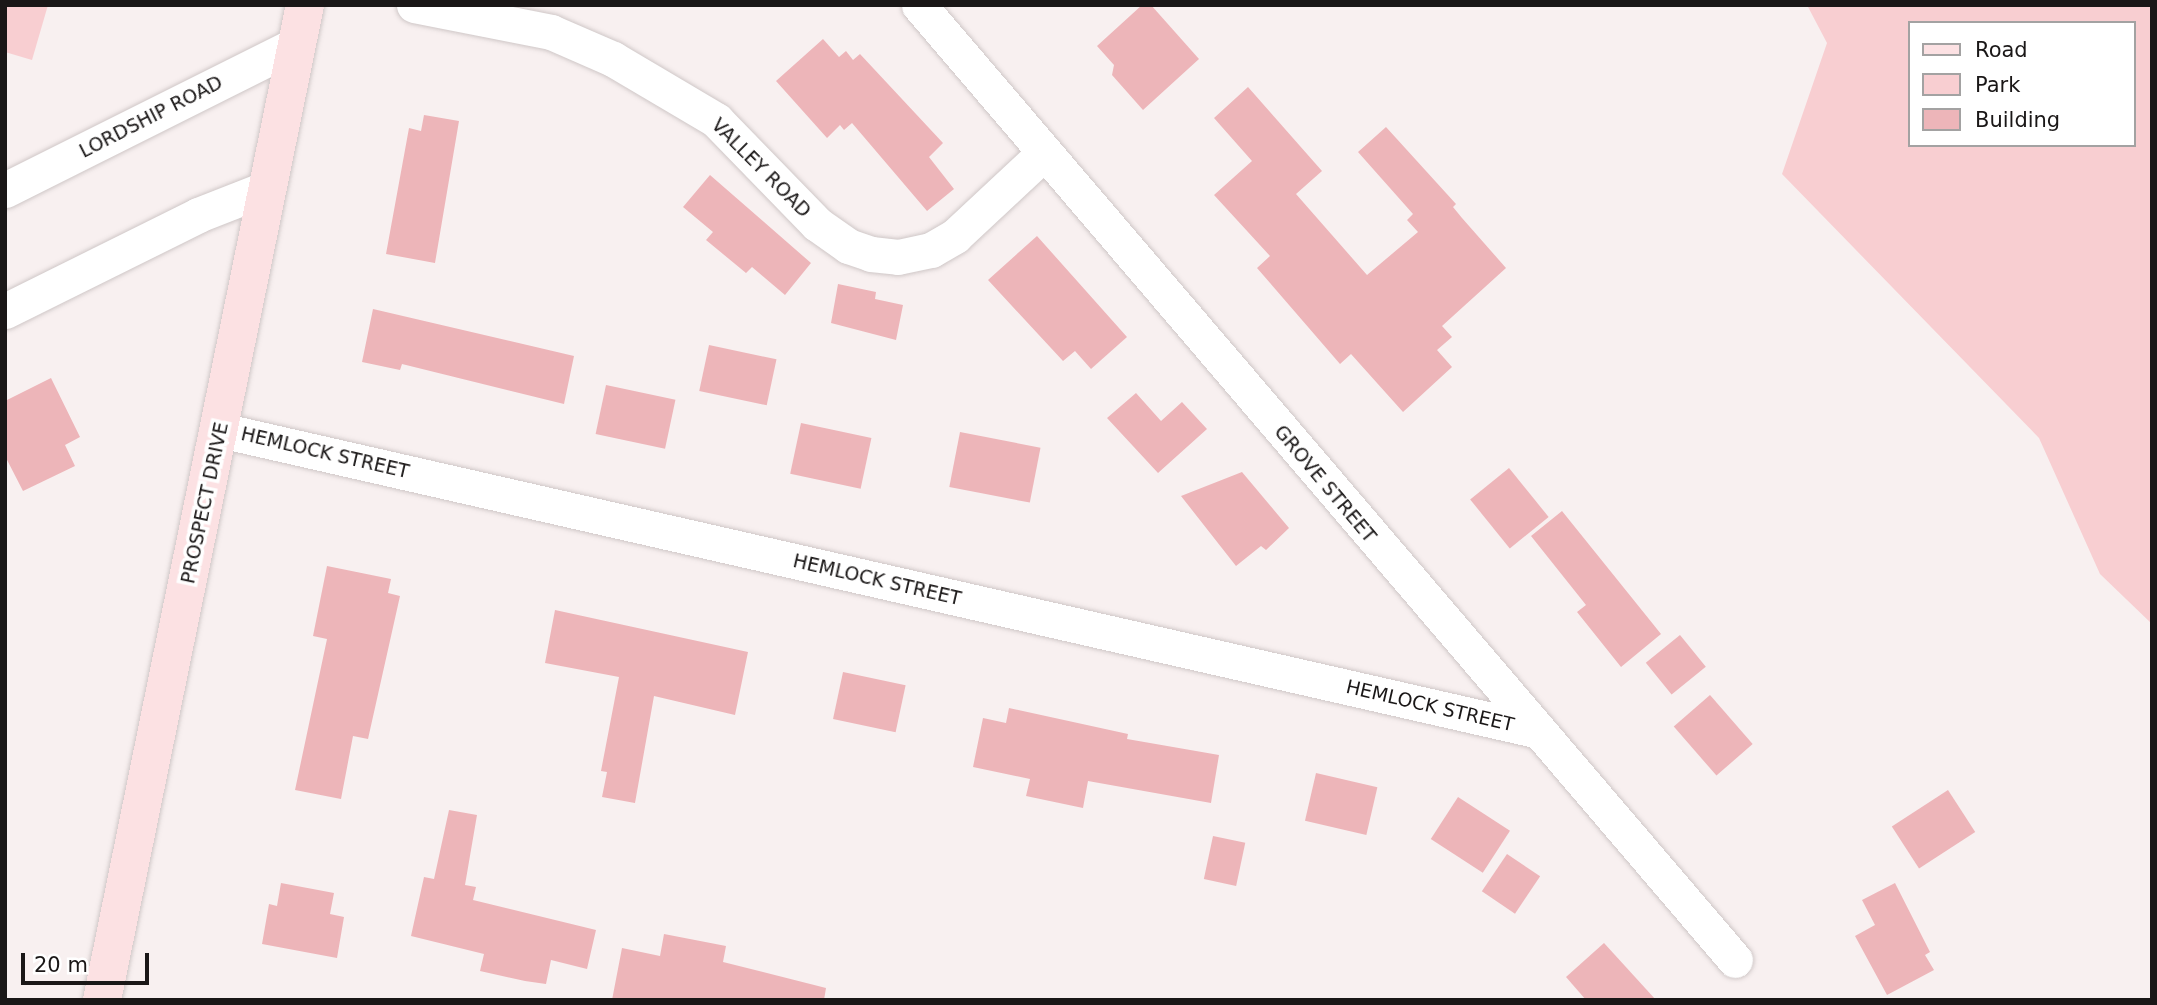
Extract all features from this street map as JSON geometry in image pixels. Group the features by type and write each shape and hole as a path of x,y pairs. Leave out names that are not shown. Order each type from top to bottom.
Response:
{"main road":[{"name":"PROSPECT DRIVE","path":"102,1000 305,5"}],"street":[{"name":"VALLEY ROAD","path":"414,5 551,33 613,59 716,120 817,224 848,246 871,254 898,257 920,252 955,236 1044,153"},
{"name":"GROVE STREET","path":"919,5 1535,730 1735,960"},
{"name":"LORDSHIP ROAD","path":"5,190 297,44"},
{"path":"5,311 198,215 267,188"},
{"name":"HEMLOCK STREET","path":"220,430 1535,730"}],"green space":[{"path":"5,5 48,5 32,60 5,52"},
{"path":"1807,5 2152,5 2152,624 2100,574 2039,438 1782,174 1827,43"}],"building":[{"path":"1142,5 1151,5 1199,59 1143,110 1112,75 1114,65 1097,46"},
{"path":"823,39 839,57 846,51 853,60 860,54 943,143 929,157 954,189 927,211 852,123 844,130 840,125 827,138 776,81"},
{"path":"1248,87 1322,171 1296,194 1367,275 1418,232 1407,220 1413,214 1358,152 1386,127 1456,204 1453,207 1506,268 1442,326 1452,337 1437,350 1452,367 1403,412 1351,354 1340,364 1257,268 1270,256 1214,195 1252,161 1214,118"},
{"path":"424,115 459,121 435,263 386,254 409,128 421,131"},
{"path":"710,175 811,263 785,295 752,267 746,273 706,240 713,232 683,207"},
{"path":"1037,236 1127,337 1091,369 1075,351 1063,361 988,280"},
{"path":"838,284 876,292 875,299 903,305 896,340 831,323"},
{"path":"373,309 574,356 564,404 402,364 400,370 362,362"},
{"path":"709,345 776,359 767,405 699,391"},
{"path":"51,378 80,437 65,445 75,466 23,491 5,456 5,401"},
{"path":"606,385 675,400 665,449 596,434"},
{"path":"1136,393 1161,421 1182,402 1207,429 1158,473 1107,418"},
{"path":"801,423 871,438 861,489 790,474"},
{"path":"960,432 1040,448 1030,503 949,487"},
{"path":"1509,468 1549,517 1510,548 1470,499"},
{"path":"1242,472 1289,528 1266,550 1261,546 1236,566 1181,496"},
{"path":"1562,511 1661,634 1621,667 1577,612 1586,605 1531,536"},
{"path":"327,566 391,579 388,593 400,596 368,739 353,736 341,799 295,790 327,639 313,636"},
{"path":"555,610 748,652 735,715 654,696 635,803 602,797 607,772 601,771 619,677 545,663"},
{"path":"1680,635 1706,667 1672,695 1646,663"},
{"path":"843,672 906,685 896,732 833,719"},
{"path":"1710,695 1753,744 1716,776 1674,726"},
{"path":"1009,708 1128,734 1127,739 1219,755 1211,803 1088,781 1083,808 1026,796 1030,779 973,767 983,718 1006,723"},
{"path":"1316,773 1377,787 1366,835 1305,821"},
{"path":"1948,790 1975,832 1919,868 1892,826"},
{"path":"1458,797 1510,831 1483,873 1431,839"},
{"path":"449,810 477,815 465,885 476,887 473,900 596,930 587,969 551,960 546,984 525,981 480,971 484,954 411,936 424,877 434,879"},
{"path":"1213,836 1245,843 1236,886 1204,879"},
{"path":"1507,854 1540,876 1515,914 1482,891"},
{"path":"281,883 334,893 330,914 344,917 337,958 262,944 269,904 277,906"},
{"path":"1895,883 1930,952 1925,955 1934,970 1887,995 1855,936 1875,925 1862,900"},
{"path":"664,934 726,946 723,962 826,988 824,1000 612,1000 622,948 660,956"},
{"path":"1604,943 1656,1000 1586,1000 1566,977"}]}
